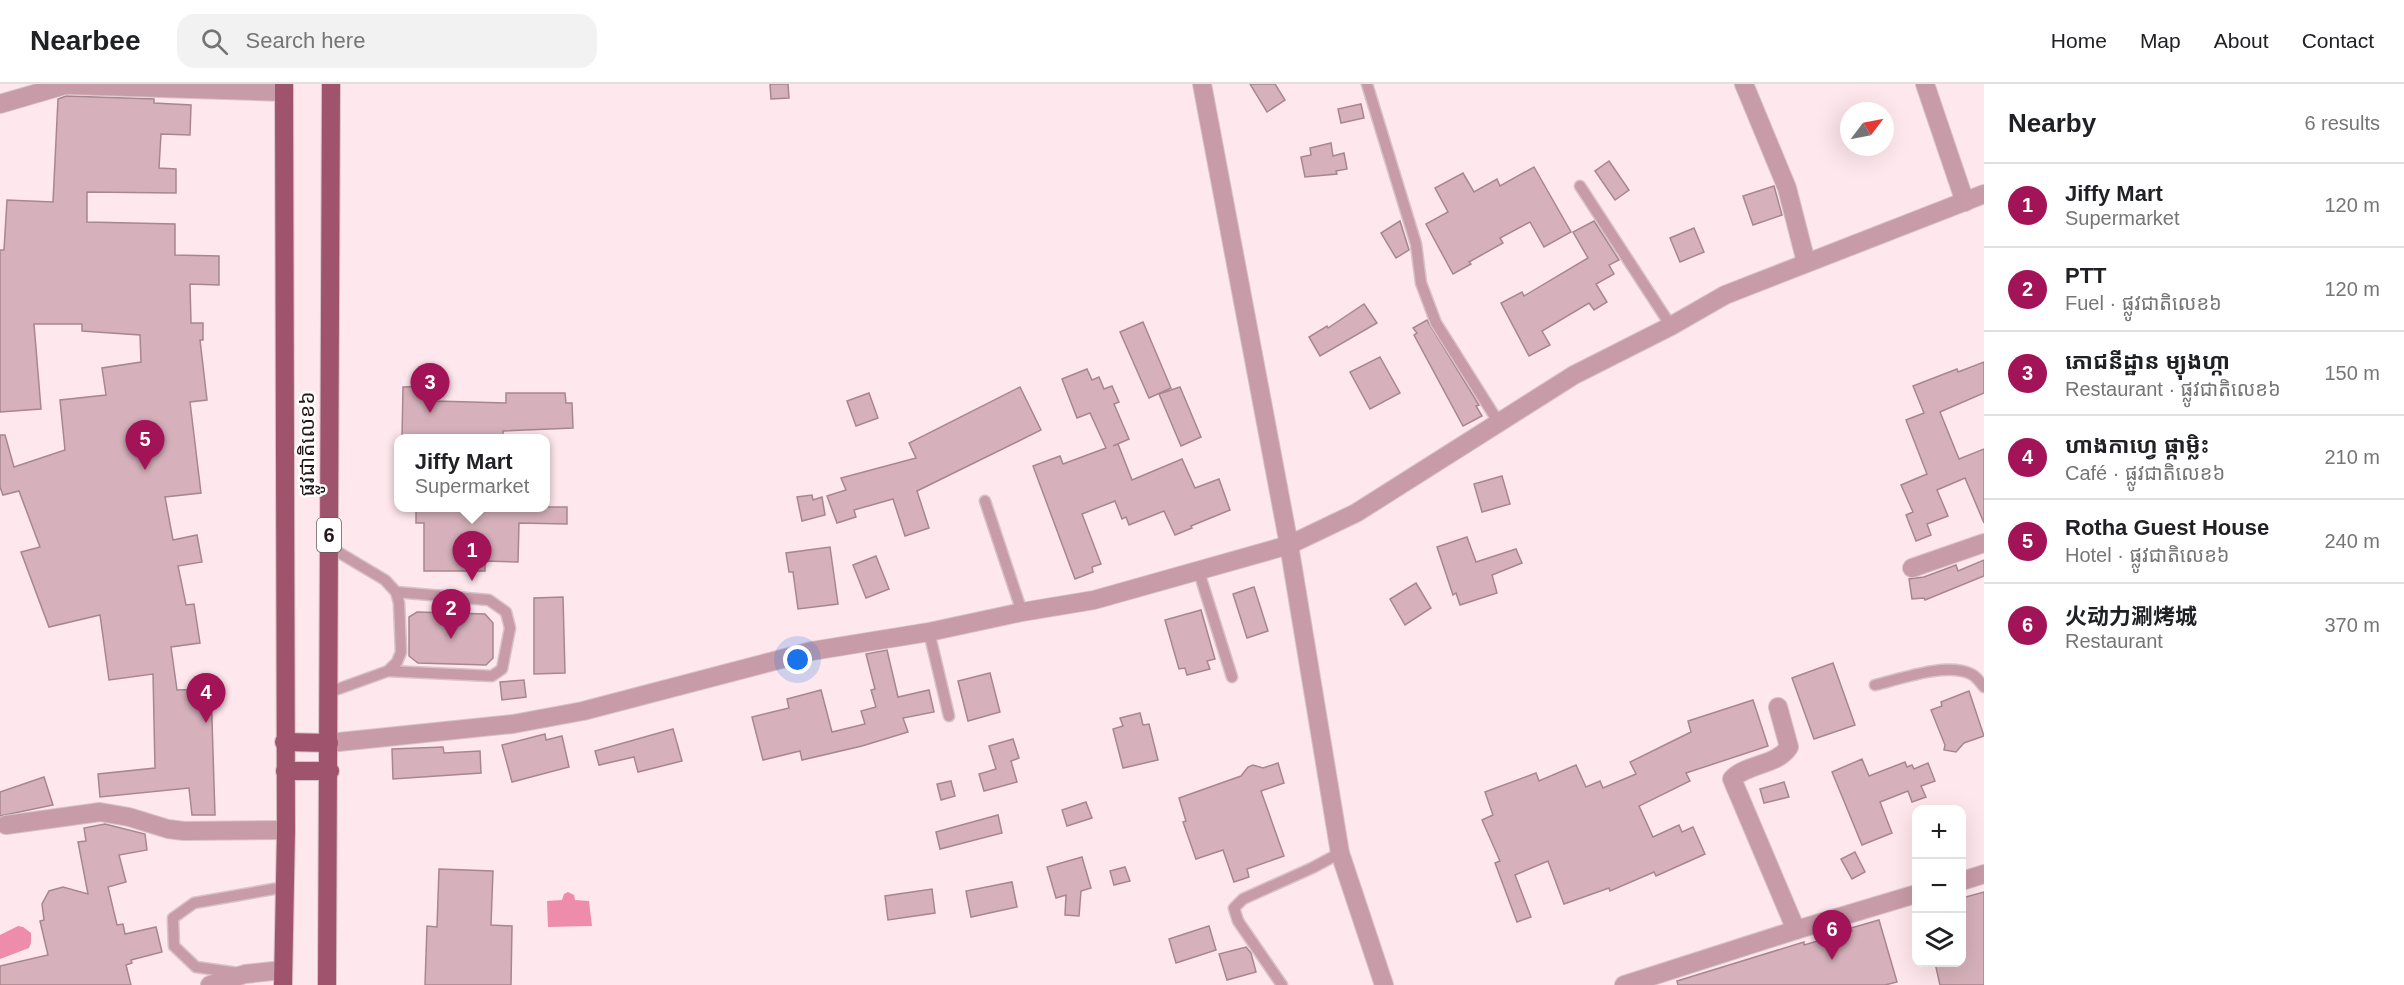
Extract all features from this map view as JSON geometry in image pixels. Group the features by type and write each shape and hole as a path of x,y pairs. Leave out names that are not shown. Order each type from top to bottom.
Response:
{"main road":[{"name":"ផ្លូវជាតិលេខ៦","path":"327,985 330,771 327,693 331,84"},
{"name":"ផ្លូវជាតិលេខ៦","path":"283,978 286,830 284,88"},
{"path":"284,742 329,743"},
{"path":"285,771 330,771"}],"street":[{"path":"1202,84 1289,545 1340,853 1384,985"},
{"path":"1744,84 1787,188 1806,262"},
{"path":"1925,84 1965,202"},
{"path":"0,104 65,85 284,88"},
{"path":"329,743 513,724 583,711 812,651 929,632 1022,612 1094,600 1289,545 1356,513 1574,375 1671,326 1725,295 1984,194"},
{"path":"1912,568 1984,543"},
{"path":"1778,707 1789,747 1782,755 1739,773 1732,779 1796,930"},
{"path":"6,825 100,812 184,831 286,830"},
{"path":"1966,880 1984,874"},
{"path":"1624,985 1656,980 1796,930 1912,895"},
{"path":"210,985 245,974 283,978"}],"lane":[{"path":"1367,84 1416,244 1421,284 1436,322 1499,423"},
{"path":"1580,186 1671,326"},
{"path":"985,501 1022,612"},
{"path":"328,546 385,580 396,592 399,603 401,652 397,662 388,671"},
{"path":"1198,569 1232,677"},
{"path":"327,693 388,671 492,676 502,669 510,628 506,612 489,600 396,592"},
{"path":"929,632 949,716"},
{"path":"1875,685 1934,671 1960,670 1973,675 1984,687"},
{"path":"1282,985 1238,921 1234,908 1243,899 1340,853"},
{"path":"245,974 196,967 174,946 173,918 194,903 285,887"}],"shaded area":[{"path":"568,892 574,895 575,900 589,901 592,926 548,927 547,901 562,900 564,894"},
{"path":"18,926 31,933 29,948 0,959 0,935"}],"building":[{"path":"770,84 788,84 789,98 771,99"},
{"path":"1250,84 1275,84 1285,100 1267,112"},
{"path":"66,96 154,99 154,103 191,105 190,135 161,134 159,168 176,169 176,193 87,192 87,222 175,224 175,255 219,256 219,285 190,284 191,323 203,323 203,340 200,340 207,400 190,402 201,493 165,497 173,540 197,535 202,562 178,566 186,605 194,604 200,643 171,647 177,690 211,689 215,815 192,815 189,788 100,797 98,774 155,768 153,674 109,680 100,615 49,627 21,552 40,547 19,491 3,495 0,487 0,435 5,435 14,467 65,450 60,400 106,395 102,368 141,362 140,335 82,331 82,324 34,324 41,409 0,412 0,250 4,250 7,200 53,202 58,99"},
{"path":"1361,104 1364,118 1341,123 1338,109"},
{"path":"1331,143 1333,156 1344,153 1347,169 1336,171 1337,174 1305,177 1301,157 1311,155 1310,148"},
{"path":"1609,161 1629,190 1615,200 1595,171"},
{"path":"1534,167 1571,232 1544,247 1530,222 1500,238 1503,243 1453,274 1426,224 1448,212 1435,188 1463,173 1474,192 1497,179 1500,186"},
{"path":"1774,186 1782,215 1753,225 1743,196"},
{"path":"1400,221 1409,250 1396,258 1381,233"},
{"path":"1594,221 1619,260 1609,265 1614,274 1596,284 1607,302 1594,310 1589,303 1542,331 1550,345 1529,356 1501,303 1522,292 1524,296 1588,258 1573,232"},
{"path":"1694,228 1704,252 1680,262 1670,238"},
{"path":"1364,304 1377,323 1320,356 1309,337 1327,326 1328,328"},
{"path":"1427,320 1479,405 1476,406 1482,416 1463,426 1414,335 1417,333 1413,328"},
{"path":"1143,322 1171,388 1149,398 1120,332"},
{"path":"1380,357 1400,393 1370,409 1350,372"},
{"path":"1984,362 1984,393 1940,412 1959,459 1984,449 1984,523 1965,478 1937,490 1948,516 1927,524 1931,535 1916,541 1906,515 1913,512 1901,485 1927,474 1906,420 1924,413 1913,386 1957,369 1958,372"},
{"path":"1087,369 1092,380 1099,377 1104,389 1112,386 1119,402 1114,404 1129,439 1113,446 1118,444 1132,480 1182,459 1195,488 1219,479 1230,510 1175,535 1164,511 1129,525 1126,517 1122,519 1115,501 1082,514 1101,564 1092,567 1093,572 1075,579 1033,466 1060,456 1063,464 1106,448 1090,413 1077,418 1062,379"},
{"path":"435,386 435,401 506,403 506,393 565,393 566,403 572,403 573,428 503,431 503,434 402,434 403,387"},
{"path":"1020,387 1041,430 917,491 929,528 905,536 893,499 854,510 856,517 837,523 827,496 846,490 841,478 916,458 909,443"},
{"path":"1180,387 1201,437 1181,446 1159,394"},
{"path":"869,393 878,418 856,426 847,401"},
{"path":"1502,476 1510,504 1482,512 1474,484"},
{"path":"812,495 813,500 822,497 825,515 802,521 797,497"},
{"path":"550,507 567,507 567,524 519,523 518,562 485,561 485,571 424,571 424,523 416,523 416,512 550,512"},
{"path":"1467,537 1476,562 1516,549 1522,563 1492,575 1497,593 1460,605 1456,593 1453,595 1437,547"},
{"path":"830,547 838,604 798,609 793,572 789,572 786,553"},
{"path":"876,556 889,589 866,598 853,565"},
{"path":"1984,560 1984,576 1925,600 1924,598 1912,599 1909,579 1924,577 1956,565 1958,571"},
{"path":"1416,583 1431,608 1405,625 1390,599"},
{"path":"1254,587 1268,631 1247,638 1233,594"},
{"path":"563,597 565,673 534,674 534,598"},
{"path":"1201,610 1215,659 1207,661 1210,669 1187,675 1185,668 1179,669 1165,620"},
{"path":"417,612 485,614 493,623 493,658 486,665 418,663 409,656 409,617"},
{"path":"887,650 898,697 929,690 934,712 903,718 908,732 862,746 802,760 800,751 763,760 752,717 789,708 787,699 821,690 832,732 865,724 861,711 876,707 871,690 875,689 866,654"},
{"path":"1833,663 1855,725 1814,739 1792,678"},
{"path":"990,673 1000,712 968,721 958,681"},
{"path":"524,680 526,697 502,700 500,682"},
{"path":"1969,691 1984,736 1964,743 1956,752 1944,750 1945,745 1931,710 1942,706 1941,702"},
{"path":"1753,700 1768,746 1686,773 1690,781 1639,806 1653,837 1679,825 1682,832 1693,827 1705,854 1656,876 1654,872 1610,891 1609,888 1564,904 1548,861 1515,875 1531,917 1517,922 1495,863 1500,861 1482,820 1493,815 1485,792 1536,773 1539,781 1576,765 1586,787 1600,781 1603,788 1636,774 1630,762 1691,732 1688,721"},
{"path":"1140,713 1143,725 1149,724 1158,760 1123,768 1113,729 1123,726 1120,718"},
{"path":"673,729 682,761 638,772 634,757 599,765 595,751"},
{"path":"545,734 546,740 562,736 569,767 512,782 502,745"},
{"path":"1013,739 1019,758 1011,761 1017,782 984,791 979,774 996,769 989,746"},
{"path":"443,747 444,753 480,751 481,773 393,779 392,749"},
{"path":"1862,759 1869,776 1905,762 1907,767 1912,765 1914,769 1928,763 1935,781 1921,786 1926,797 1912,802 1908,791 1880,802 1892,833 1862,845 1832,772"},
{"path":"1278,763 1284,783 1261,791 1284,856 1247,869 1249,877 1234,882 1223,850 1196,859 1183,822 1186,821 1179,798 1241,776 1248,767 1253,765 1263,768"},
{"path":"44,777 53,805 0,816 0,792"},
{"path":"951,781 955,796 941,800 937,784"},
{"path":"1784,782 1789,797 1764,803 1760,789"},
{"path":"1086,802 1092,818 1067,826 1062,810"},
{"path":"998,815 1002,833 940,849 936,832"},
{"path":"105,824 145,834 147,850 119,855 126,882 108,887 117,925 123,924 125,934 156,927 162,952 131,960 132,963 126,965 131,985 0,985 0,966 48,955 40,921 44,920 42,904 49,891 63,887 88,894 78,842 86,841 84,828"},
{"path":"1855,852 1865,872 1852,879 1841,859"},
{"path":"1082,857 1091,888 1081,891 1079,916 1065,915 1066,895 1056,898 1047,867"},
{"path":"1125,867 1130,881 1114,885 1110,871"},
{"path":"439,869 493,871 491,925 512,926 511,985 425,985 427,926 437,927"},
{"path":"1012,882 1017,907 971,917 966,891"},
{"path":"932,889 935,913 888,920 885,896"},
{"path":"1984,892 1984,985 1940,985 1936,967 1966,967 1966,897"},
{"path":"1879,920 1897,982 1885,985 1678,985 1677,981 1804,942 1804,945 1852,931 1851,928"},
{"path":"1209,926 1216,950 1176,963 1169,939"},
{"path":"1246,947 1251,953 1256,972 1227,980 1219,954"}],"place":[{"name":"ភោជនីដ្ឋាន ម្យុងហ្កា","path":"430,413"},
{"name":"Rotha Guest House","path":"145,470"},
{"name":"Jiffy Mart","path":"472,581"},
{"name":"PTT","path":"451,639"},
{"name":"ហាងកាហ្វេ ផ្កាម្លិះ","path":"206,723"},
{"name":"火动力涮烤城","path":"1832,960"}]}
